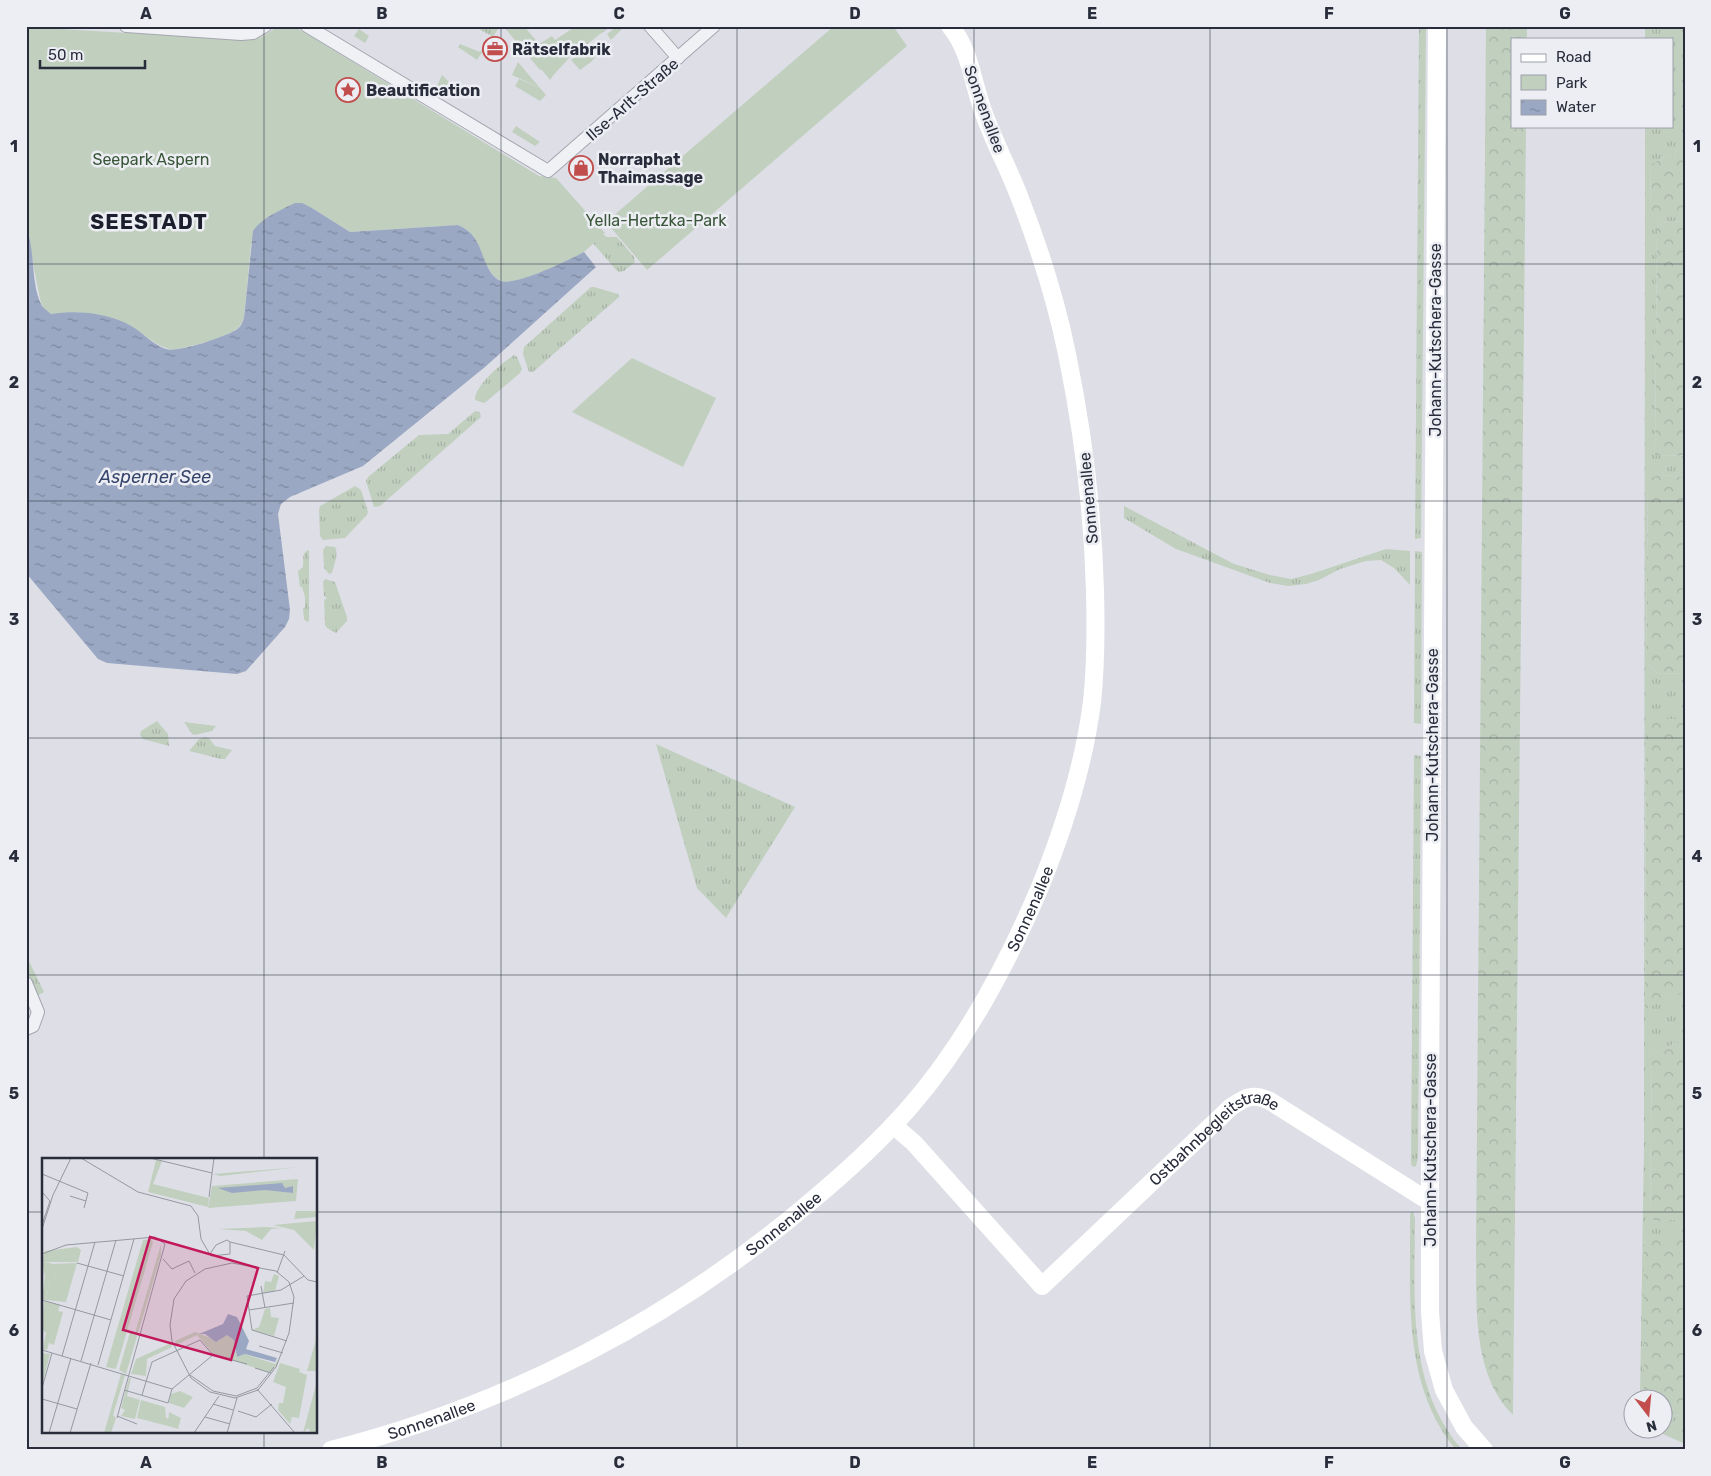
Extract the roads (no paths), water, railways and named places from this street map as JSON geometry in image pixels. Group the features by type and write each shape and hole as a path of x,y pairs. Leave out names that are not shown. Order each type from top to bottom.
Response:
{"street":[{"path":"126,26 241,34 253,32 265,26"},
{"name":"Ilse-Arlt-Straße","path":"307,26 548,171 714,26"},
{"path":"650,26 678,58"},
{"name":"Sonnenallee","path":"331,1450 403,1430 484,1400 578,1358 621,1335 703,1284 769,1236 843,1174 893,1125 927,1086 978,1010 1002,969 1034,902 1056,850 1082,754 1092,701 1095,657 1094,576 1088,486 1077,402 1064,341 1044,266 1015,186 983,112 965,53 957,34 950,26"},
{"name":"Johann-Kutschera-Gasse","path":"1437,26 1430,1312 1433,1351 1444,1390 1464,1427 1484,1450"},
{"path":"26,982 37,1006 38,1016 33,1026 26,1030"},
{"name":"Ostbahnbegleitstraße","path":"893,1125 914,1144 1042,1286 1231,1107 1251,1096 1270,1101 1430,1202"}],"water":[{"name":"Asperner See","path":"295,203 302,203 312,208 350,232 458,225 468,230 479,246 490,271 501,281 508,282 530,276 584,252 596,267 485,367 363,466 290,497 281,504 278,514 290,610 289,619 285,627 246,671 237,674 107,663 98,659 26,573 26,227 31,246 38,297 45,309 51,314 72,312 114,318 133,327 162,347 172,350 212,340 239,328 244,318 253,231 266,218"}],"tram line":[{"path":"711,1450 726,1450"}],"place":[{"name":"Rätselfabrik","path":"495,49"},
{"name":"Beautification","path":"348,90"},
{"name":"Norraphat Thaimassage","path":"581,168"}],"district":[{"name":"SEESTADT","path":"149,222"}],"park label":[{"name":"Seepark Aspern","path":"151,159"},
{"name":"Yella-Hertzka-Park","path":"656,220"}]}
